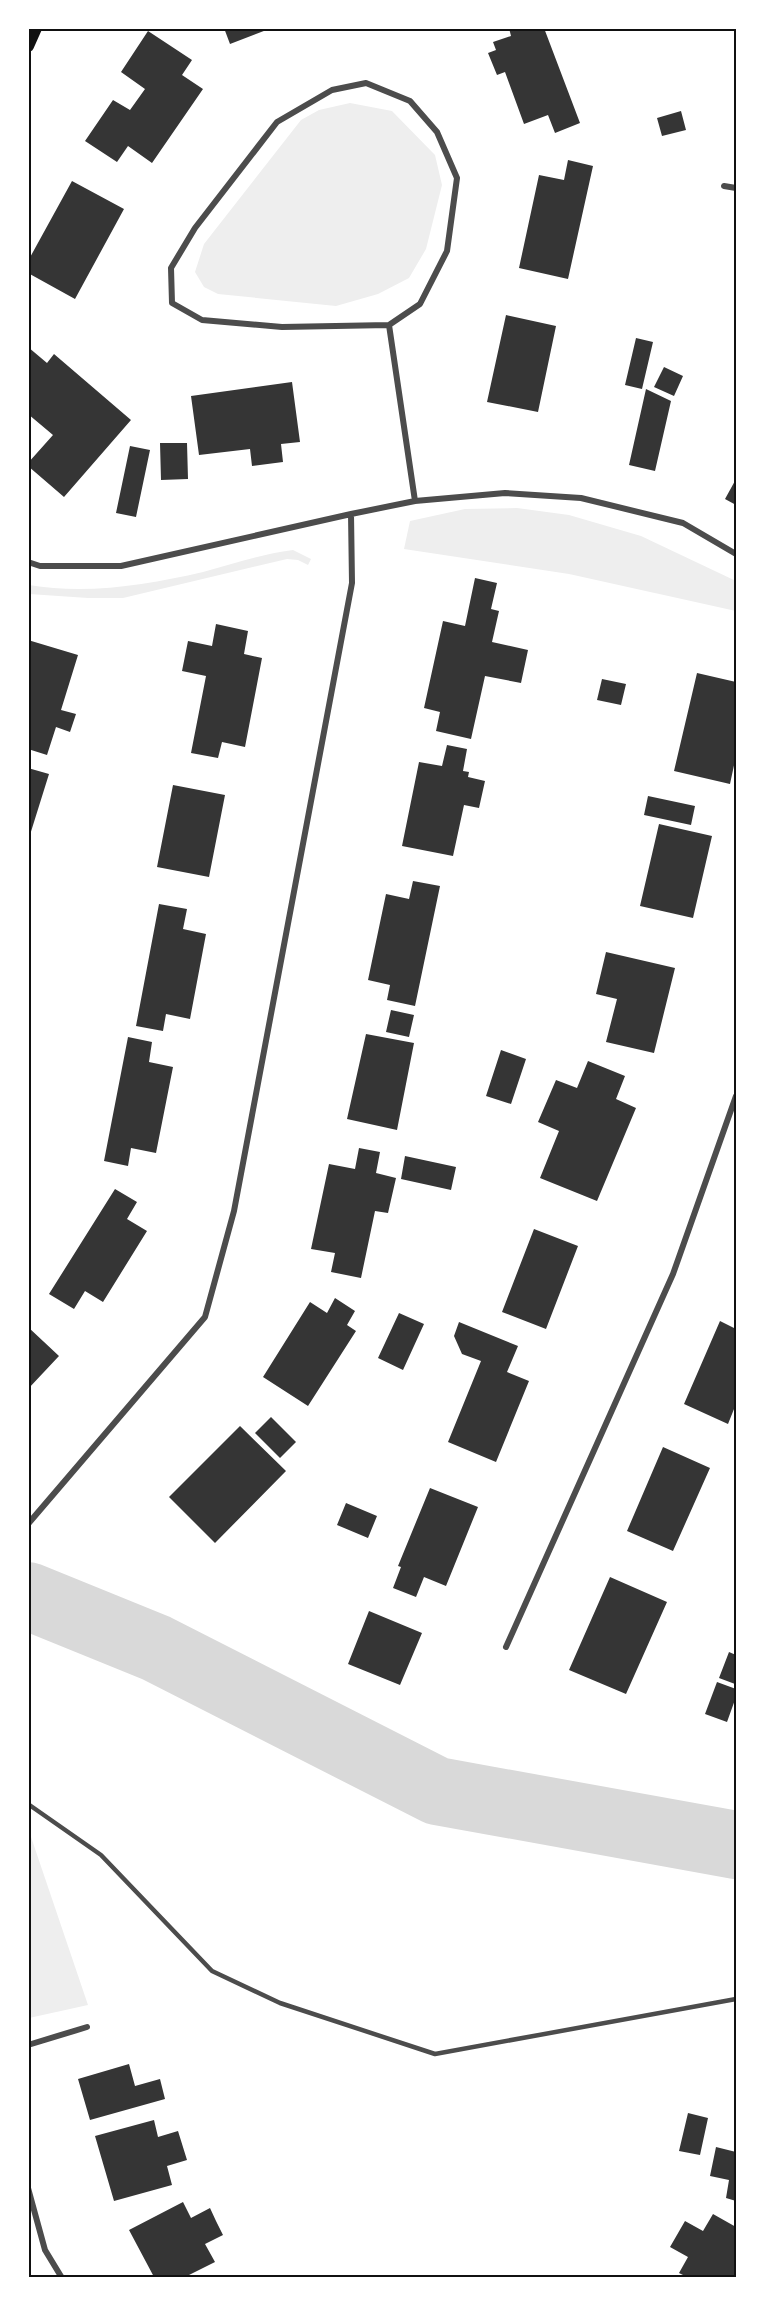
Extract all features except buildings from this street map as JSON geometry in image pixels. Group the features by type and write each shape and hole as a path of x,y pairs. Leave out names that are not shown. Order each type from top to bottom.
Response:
{"main road":[{"path":"28,46 36,28"}],"street":[{"path":"366,83 410,101 437,132 457,177 447,250 420,304 389,325 282,327 202,320 172,303 171,268 195,228 277,122 332,90 366,83"},
{"path":"724,186 736,188"},
{"path":"389,325 415,501"},
{"path":"28,562 40,566 121,566 415,501 505,493 581,498 683,523 736,554"},
{"path":"28,1524 205,1317 234,1211 352,583 351,514"},
{"path":"506,1647 673,1274 736,1096"},
{"path":"28,2045 87,2027"},
{"path":"28,2188 45,2250 62,2277"}],"lane":[{"path":"28,1804 101,1855 212,1971 280,2003 435,2054 736,1998"}],"shaded area":[{"path":"350,103 392,111 435,155 442,185 426,249 409,278 378,294 336,306 218,294 204,287 195,272 204,244 301,120 319,110"},
{"path":"517,508 569,515 641,536 736,581 736,611 569,574 404,549 410,521 465,509"},
{"path":"293,550 311,559 308,565 298,560 287,559 123,598 29,594 29,585 72,589 116,587 160,581"},
{"path":"29,1831 88,2005 29,2018 28,2017"}],"waterway":[{"path":"28,1596 156,1648 437,1791 736,1845"}]}
